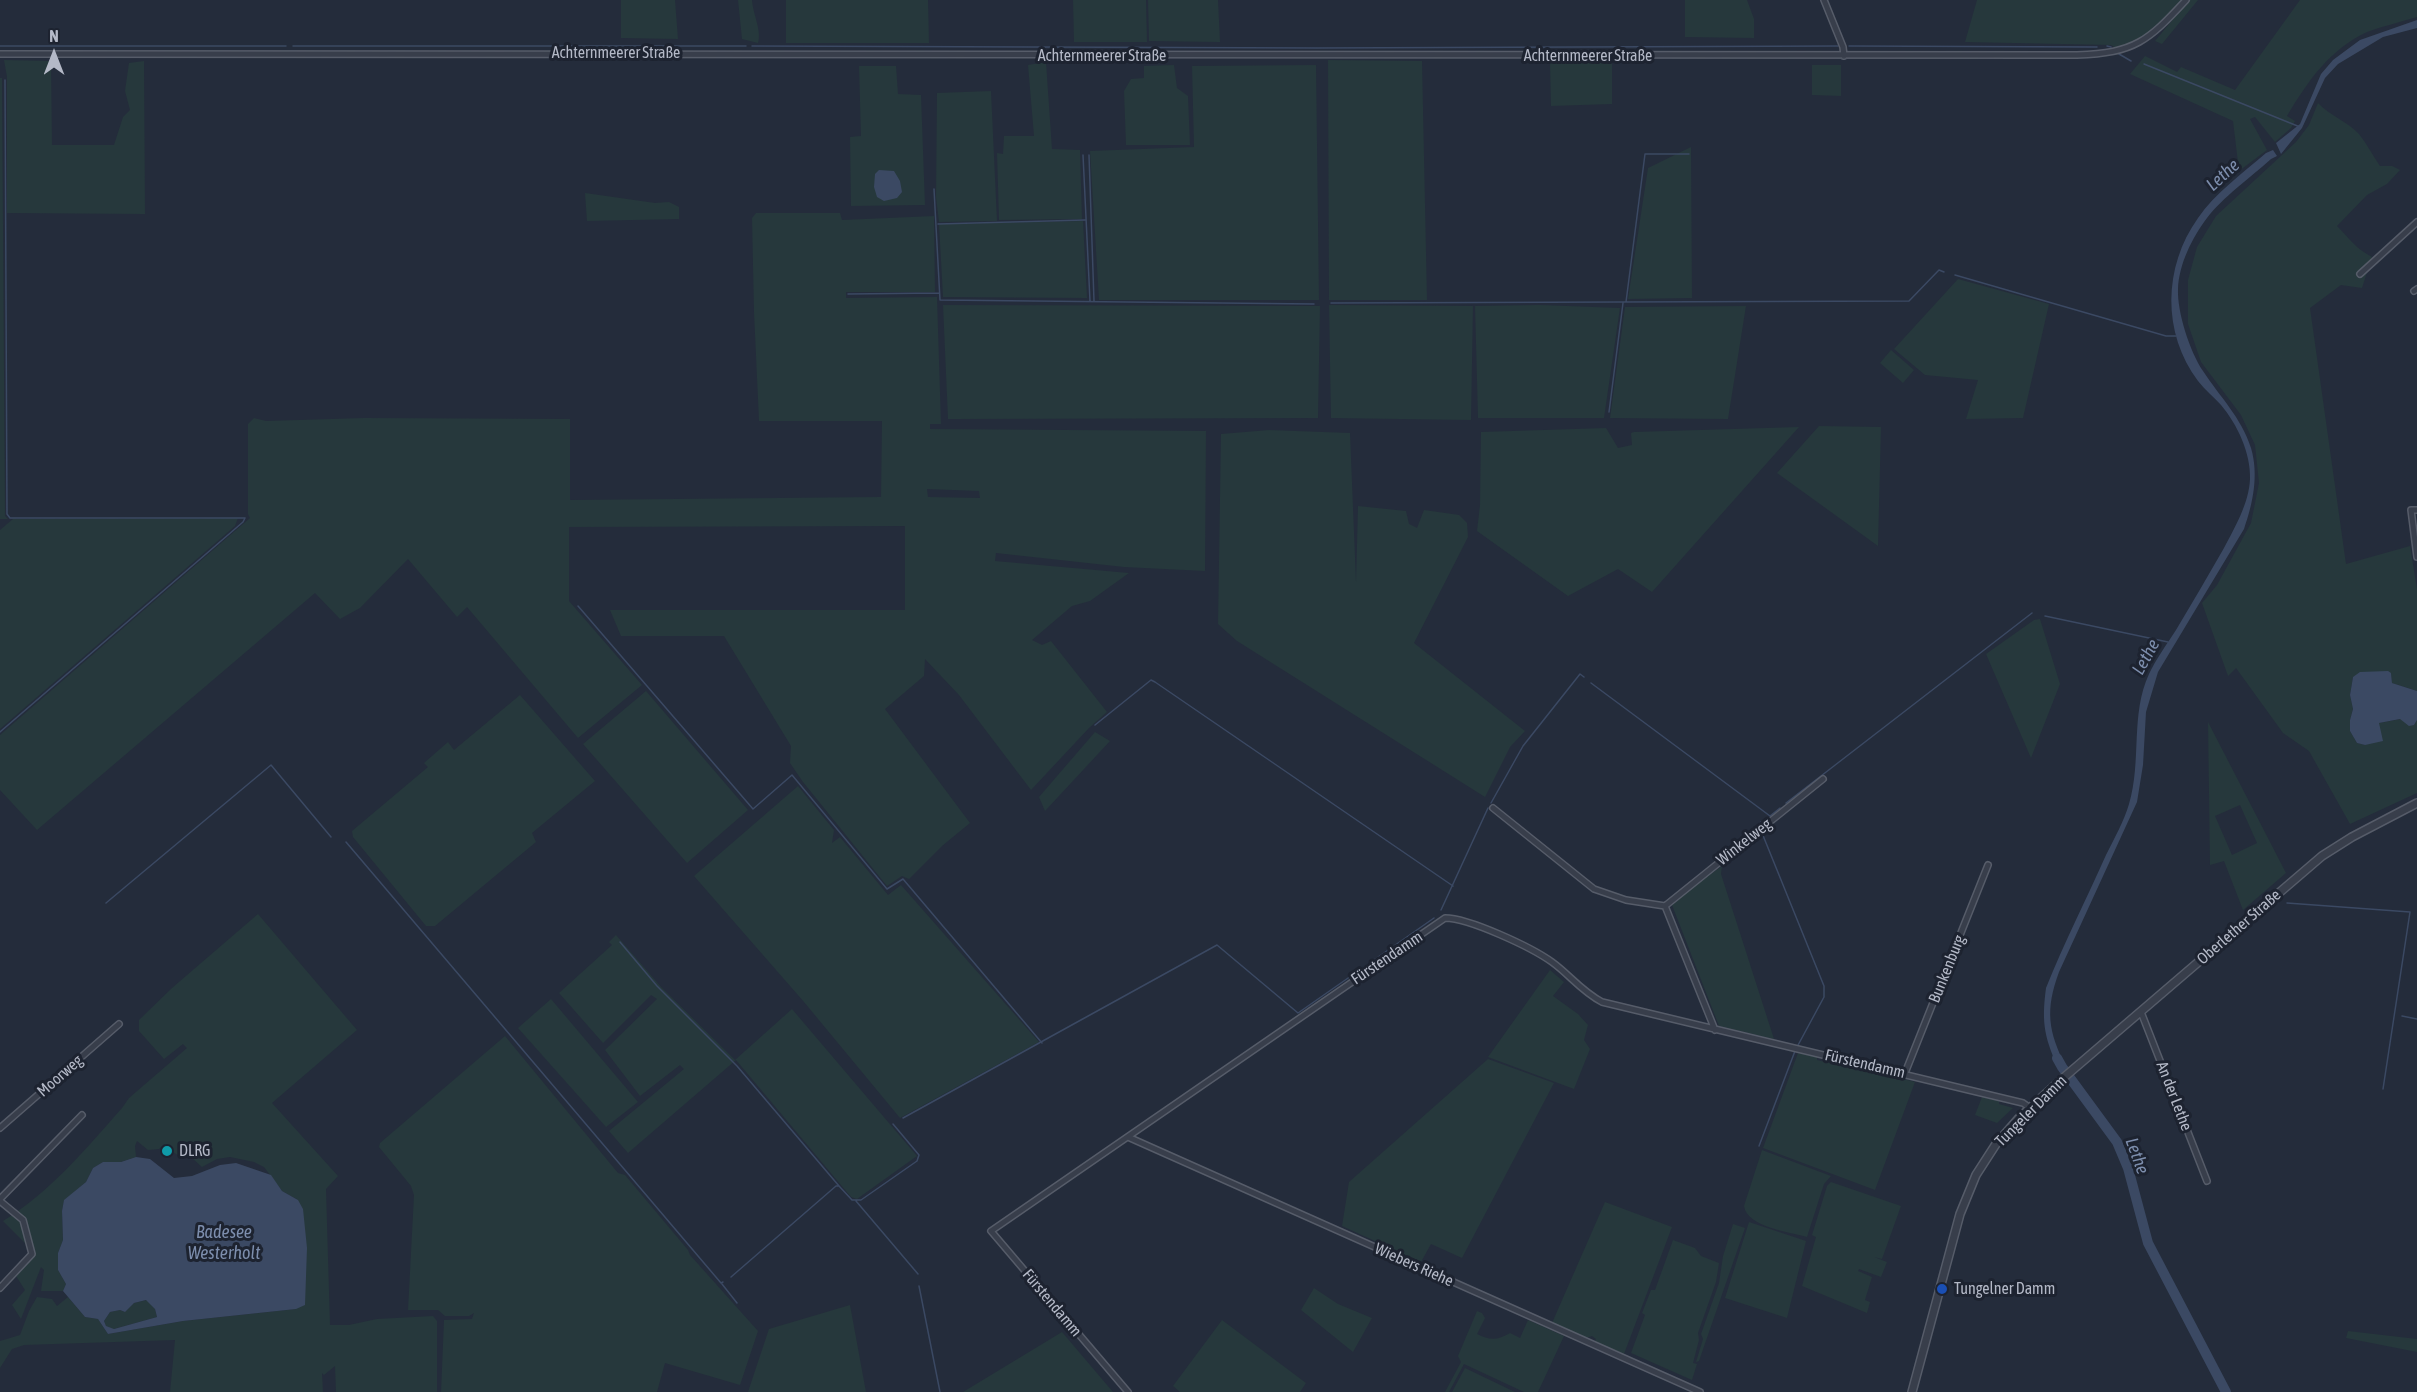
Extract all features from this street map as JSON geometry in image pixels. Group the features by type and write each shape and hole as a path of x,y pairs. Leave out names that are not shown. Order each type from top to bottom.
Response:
{"street":[{"path":"1824,0 1843,47 1844,56"},
{"name":"Achternmeerer Straße","path":"0,54 1844,56 2106,54 2132,46 2153,34 2186,0"},
{"path":"2360,274 2417,222"},
{"path":"2414,510 2417,557"},
{"name":"Winkelweg","path":"1665,906 1823,779"},
{"name":"Oberlether Straße","path":"2073,1069 2322,856 2352,837 2417,803"},
{"path":"1493,808 1594,889 1626,900 1665,906 1715,1030"},
{"name":"Bunkenburg","path":"1905,1073 1989,865"},
{"name":"Fürstendamm","path":"1128,1392 991,1231 1445,918 1466,921 1525,947 1551,962 1586,993 1602,1002 1905,1073 2023,1103 2030,1108"},
{"name":"An der Lethe","path":"2141,1012 2207,1181"},
{"name":"Moorweg","path":"0,1128 119,1024"},
{"name":"Tungeler Damm","path":"1912,1392 1960,1214 1976,1175 1992,1150 2030,1108 2073,1069"},
{"path":"0,1288 32,1254 23,1220 0,1200 81,1115"},
{"name":"Wiebers Riehe","path":"1128,1137 1700,1392"}],"shaded area":[{"path":"621,0 675,0 678,39 621,38"},
{"path":"738,0 752,0 759,33 758,43 742,39"},
{"path":"786,0 928,0 929,43 786,43"},
{"path":"1073,0 1146,0 1147,42 1074,42"},
{"path":"1148,0 1218,0 1220,42 1149,41"},
{"path":"1685,0 1747,0 1754,19 1754,38 1685,37"},
{"path":"1977,0 2182,0 2153,30 2137,40 2116,48 2111,45 1965,42"},
{"path":"2189,0 2198,0 2162,44 2155,41"},
{"path":"2300,0 2417,0 2417,17 2367,32 2341,48 2303,91 2287,116 2295,121 2291,128 2275,142 2255,117 2250,119 2267,150 2239,171 2233,121 2130,74 2145,56 2177,72 2181,67 2235,90"},
{"path":"1612,59 1612,104 1551,106 1550,62"},
{"path":"4,60 51,61 52,145 114,145 123,117 130,110 125,91 129,63 144,61 145,214 7,213 7,77"},
{"path":"1328,60 1422,61 1427,300 1329,300"},
{"path":"1046,62 1052,149 1080,150 1082,219 999,220 997,153 1003,154 1004,136 1034,136 1028,65"},
{"path":"1174,65 1177,88 1188,96 1190,145 1126,145 1124,91 1131,79 1144,78 1144,66"},
{"path":"1316,65 1319,300 1099,300 1090,151 1194,147 1192,66"},
{"path":"1812,65 1841,65 1841,96 1812,95"},
{"path":"859,66 896,66 898,94 921,95 925,205 851,206 850,137 861,136"},
{"path":"0,78 2,78 5,516 8,519 0,519"},
{"path":"991,91 997,221 939,222 936,197 937,93"},
{"path":"2318,103 2359,134 2380,166 2392,166 2400,170 2387,184 2367,195 2337,226 2357,247 2372,257 2362,288 2341,285 2310,308 2346,564 2410,546 2417,589 2417,691 2392,683 2391,673 2353,677 2350,695 2353,709 2350,731 2357,743 2365,745 2379,723 2401,719 2414,725 2417,720 2417,793 2350,824 2309,751 2283,733 2236,668 2228,676 2202,603 2217,585 2251,523 2259,483 2255,445 2241,415 2201,362 2188,324 2188,280 2197,247 2216,216 2296,142 2309,125"},
{"path":"1691,147 1692,298 1628,299 1648,168"},
{"path":"585,193 655,203 669,202 679,207 679,219 587,221"},
{"path":"756,213 840,213 842,220 934,216 935,292 846,292 846,298 937,297 941,424 930,424 930,429 1206,431 1205,571 1124,567 996,553 995,561 1129,573 1090,601 1072,606 1032,640 1042,645 1051,641 1107,712 1031,790 959,695 925,659 924,676 885,709 970,823 942,846 909,879 902,876 887,886 790,763 791,746 724,636 621,636 610,610 905,610 905,526 569,527 569,601 642,685 578,738 467,607 457,617 408,559 360,608 340,619 315,593 37,830 0,790 0,735 250,518 248,514 248,424 254,418 266,421 364,418 570,419 570,500 881,497 882,421 759,421 752,218","holes":["927,489 979,491 980,498 928,497"]},
{"path":"1083,221 1087,298 943,297 939,224"},
{"path":"1958,279 2049,304 2023,418 1966,419 1978,380 1925,375 1894,349"},
{"path":"943,305 1320,306 1318,418 948,419"},
{"path":"1329,305 1473,306 1471,420 1331,418"},
{"path":"1540,305 1620,308 1604,418 1478,418 1475,306"},
{"path":"1746,306 1728,419 1610,418 1625,307"},
{"path":"1891,350 1914,370 1903,383 1880,363"},
{"path":"1819,426 1881,427 1878,546 1777,473"},
{"path":"1799,427 1652,592 1618,569 1568,596 1477,531 1480,505 1481,432 1606,428 1618,448 1632,445 1631,433 1634,432"},
{"path":"1269,430 1350,433 1356,582 1358,506 1406,511 1409,524 1417,528 1424,510 1459,515 1467,523 1468,537 1414,643 1525,731 1510,747 1485,797 1237,641 1218,624 1221,434"},
{"path":"238,518 235,526 0,729 0,530 13,519"},
{"path":"2040,619 2060,684 2031,758 1986,654 2034,620"},
{"path":"646,691 748,810 687,863 583,744"},
{"path":"520,695 595,781 532,833 536,842 435,926 426,926 353,837 352,831 428,767 424,763 448,742 454,750"},
{"path":"2208,722 2286,873 2243,910 2224,861 2210,865","holes":["2240,805 2257,843 2232,855 2215,816"]},
{"path":"1095,732 1110,741 1045,811 1039,797"},
{"path":"798,786 834,830 832,843 840,837 888,895 901,885 1039,1042 900,1118 804,1002 694,876"},
{"path":"1722,866 1721,874 1774,1039 1719,1026 1672,905"},
{"path":"258,914 357,1030 272,1103 338,1176 326,1189 330,1325 349,1325 377,1319 433,1316 437,1321 437,1392 336,1392 335,1366 324,1375 322,1373 323,1392 170,1392 175,1340 24,1345 12,1349 0,1368 0,1341 20,1335 37,1297 52,1299 57,1306 68,1297 85,1317 98,1319 108,1334 183,1321 296,1309 298,1200 282,1191 264,1167 254,1162 230,1157 217,1159 202,1167 192,1158 180,1156 164,1144 159,1149 148,1150 137,1141 136,1157 121,1162 103,1162 93,1168 86,1182 64,1201 63,1241 58,1253 58,1270 66,1284 63,1291 41,1291 44,1270 41,1267 21,1319 12,1305 25,1290 16,1276 35,1253 3,1221 52,1184 129,1098 187,1048 183,1044 164,1059 139,1031 139,1020 172,988"},
{"path":"616,935 662,988 735,1060 792,1009 917,1156 857,1199 851,1197 736,1060 628,1153 609,1131 684,1069 680,1065 640,1096 605,1050 657,999 651,995 603,1043 559,993 612,945 609,942"},
{"path":"1550,970 1564,982 1553,996 1578,1014 1588,1025 1584,1040 1590,1049 1574,1089 1488,1057"},
{"path":"551,999 638,1102 606,1127 518,1028"},
{"path":"505,1036 618,1173 625,1175 690,1255 758,1331 740,1385 665,1363 657,1392 441,1392 444,1320 472,1319 474,1313 469,1316 445,1316 438,1310 408,1310 414,1195 411,1186 379,1147 380,1143"},
{"path":"1798,1053 1817,1057 1817,1060 1915,1082 1875,1190 1763,1148"},
{"path":"1488,1059 1554,1083 1462,1258 1431,1244 1421,1262 1342,1226 1349,1182"},
{"path":"1982,1097 1999,1101 1999,1104 2013,1108 1997,1123 1975,1115"},
{"path":"1762,1150 1831,1176 1824,1184 1807,1237 1770,1228 1747,1213 1744,1206"},
{"path":"1831,1182 1901,1206 1882,1259 1874,1257 1887,1262 1881,1277 1859,1269 1858,1271 1872,1277 1865,1300 1870,1302 1867,1313 1802,1286 1816,1237 1812,1235 1827,1186"},
{"path":"1605,1202 1672,1227 1624,1354 1594,1342 1596,1339 1592,1336 1586,1338 1552,1323"},
{"path":"1749,1222 1806,1241 1787,1318 1725,1298"},
{"path":"1733,1224 1745,1228 1699,1361 1696,1362 1703,1339 1701,1334 1719,1283 1723,1256"},
{"path":"1673,1240 1695,1248 1701,1256 1719,1263 1716,1282 1698,1333 1699,1340 1693,1363 1697,1364 1692,1380 1631,1353 1645,1315 1642,1313 1651,1290 1655,1290"},
{"path":"1314,1288 1338,1304 1372,1318 1353,1352 1301,1310"},
{"path":"147,1300 155,1309 157,1317 114,1329 106,1327 104,1321 110,1312 120,1310 125,1312 134,1303"},
{"path":"850,1305 866,1392 748,1392 769,1329"},
{"path":"1477,1311 1485,1318 1477,1334 1486,1338 1498,1338 1510,1333 1520,1338 1528,1320 1564,1336 1538,1392 1524,1392 1464,1364 1449,1392 1445,1392 1461,1362 1458,1356"},
{"path":"1222,1320 1306,1383 1300,1392 1180,1392 1173,1386"},
{"path":"2348,1331 2417,1339 2417,1352 2346,1338"},
{"path":"1062,1332 1113,1392 963,1392"},
{"path":"1465,1368 1515,1392 1452,1392"}],"water":[{"path":"2417,20 2417,28 2383,37 2338,64 2325,78 2302,128 2281,154 2276,143 2300,124 2321,74 2333,60 2360,40"},
{"path":"2273,150 2277,156 2228,195 2207,218 2191,243 2181,270 2178,298 2185,331 2198,363 2236,417 2247,437 2255,468 2254,489 2244,529 2158,672 2146,712 2143,765 2137,802 2059,972 2052,998 2050,1009 2052,1031 2066,1067 2060,1072 2045,1032 2046,988 2127,810 2133,788 2140,706 2149,674 2224,548 2241,515 2249,488 2248,459 2237,430 2221,405 2198,381 2186,362 2178,342 2171,300 2173,278 2186,237 2205,209 2230,184 2266,153"},
{"path":"879,170 894,171 900,181 902,192 897,198 884,201 877,197 874,187 875,174"},
{"path":"2388,671 2391,673 2392,683 2417,691 2417,720 2414,725 2409,726 2400,719 2379,723 2383,741 2365,745 2357,743 2350,731 2353,709 2350,695 2353,677 2360,672"},
{"name":"Badesee Westerholt","path":"136,1157 150,1159 174,1178 192,1176 220,1165 236,1163 271,1175 282,1191 298,1200 303,1209 307,1248 305,1305 296,1309 183,1321 108,1334 98,1319 85,1317 63,1291 66,1284 58,1270 58,1253 63,1240 64,1200 86,1182 93,1168 103,1162 121,1162","holes":["146,1300 155,1309 157,1317 114,1329 106,1326 104,1321 110,1312 120,1310 125,1312 134,1303"]}],"waterway":[{"path":"0,46 286,46"},
{"path":"293,46 746,46"},
{"path":"752,46 1317,48 1838,46"},
{"path":"1849,46 2097,47"},
{"path":"2107,46 2111,47"},
{"path":"2119,54 2131,61"},
{"path":"2144,64 2300,127"},
{"path":"0,732 245,518 10,518 7,514 5,80"},
{"path":"1626,302 1645,154 1689,154"},
{"path":"1083,155 1090,301"},
{"path":"1089,155 1094,301"},
{"path":"934,189 940,300 1314,304"},
{"path":"938,224 1085,220"},
{"path":"1331,303 1909,301 1939,270 1944,272"},
{"path":"1955,275 2166,336 2176,336"},
{"path":"848,294 939,293"},
{"path":"1609,412 1623,303"},
{"path":"578,606 753,809 792,775 887,889 903,879 1042,1043"},
{"path":"1786,803 2032,613"},
{"path":"2045,616 2168,642"},
{"path":"1491,803 1523,746 1580,674 1584,677"},
{"path":"1095,725 1151,680 1453,886"},
{"path":"1591,683 1770,816 1780,808"},
{"path":"106,903 271,765 331,837"},
{"path":"1441,910 1488,808"},
{"path":"1762,833 1824,986 1824,997 1797,1047"},
{"path":"346,842 721,1283 723,1282"},
{"path":"2287,903 2410,912 2383,1089"},
{"path":"903,1118 1217,945 1298,1013 1434,918"},
{"path":"620,942 657,986 737,1066 839,1186"},
{"path":"2402,1016 2417,1019"},
{"path":"1759,1146 1795,1051"},
{"name":"Lethe","path":"2057,1058 2117,1142 2128,1168 2148,1243 2226,1392"},
{"path":"731,1277 836,1186 839,1186 852,1200 861,1200 917,1161 919,1155 893,1124"},
{"path":"856,1201 918,1274"},
{"path":"722,1284 737,1303"},
{"path":"919,1286 940,1392"}],"place":[{"name":"DLRG","path":"167,1151"},
{"name":"Tungelner Damm","path":"1942,1289"}]}
